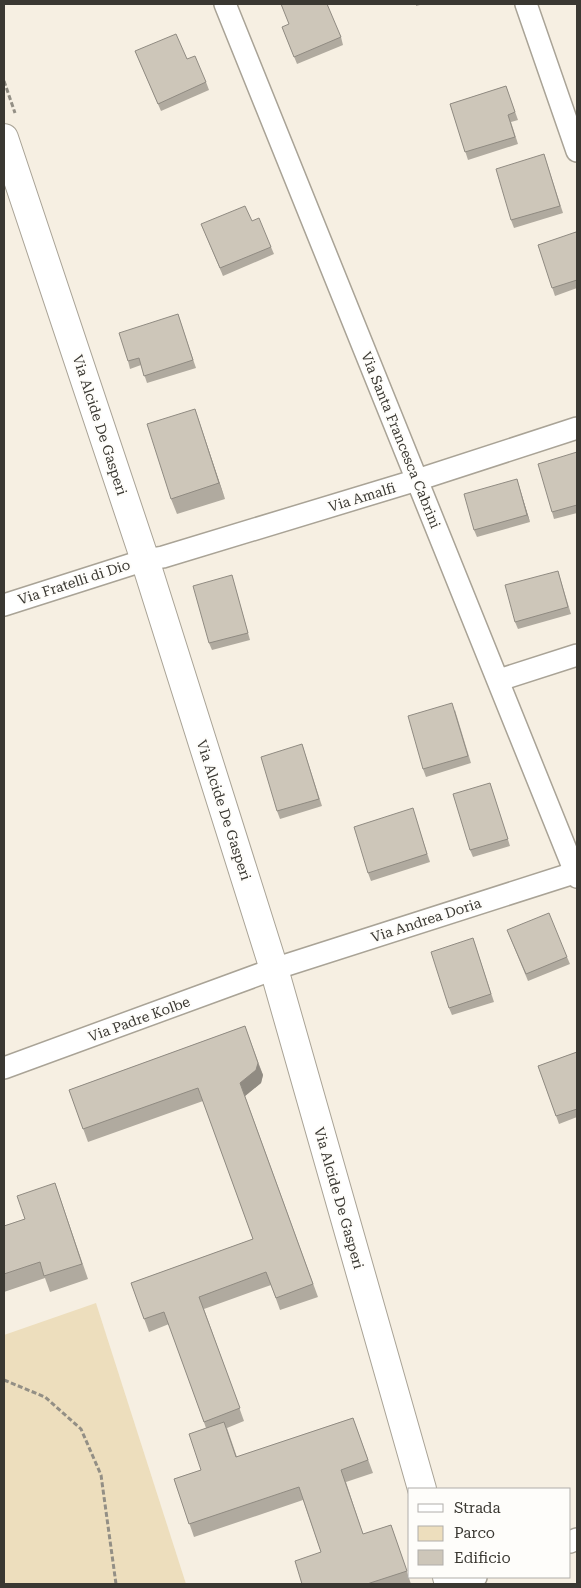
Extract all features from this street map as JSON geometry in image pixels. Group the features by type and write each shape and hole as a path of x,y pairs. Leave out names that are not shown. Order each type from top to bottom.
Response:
{"street":[{"name":"Via Santa Francesca Cabrini","path":"225,4 577,874"},
{"path":"526,4 577,151"},
{"name":"Via Alcide De Gasperi","path":"4,138 145,560 274,969 422,1488"},
{"name":"Via Amalfi","path":"145,560 163,557 417,480 577,428"},
{"name":"Via Fratelli di Dio","path":"4,604 145,560"},
{"path":"498,680 577,655"},
{"name":"Via Andrea Doria","path":"274,969 577,874"},
{"name":"Via Padre Kolbe","path":"4,1068 274,969"},
{"path":"456,1584 473,1578"}],"path":[{"path":"4,1380 45,1397 81,1429 101,1475 116,1584"}],"green space":[{"path":"96,1303 186,1584 4,1584 4,1335"}],"building":[{"path":"281,4 327,4 341,37 294,57 282,27 289,24"},
{"path":"176,34 187,59 195,56 206,82 158,104 135,51"},
{"path":"506,86 515,112 508,115 515,137 465,152 450,104"},
{"path":"544,154 560,206 511,220 496,169"},
{"path":"245,206 252,221 259,218 271,247 220,268 201,224"},
{"path":"576,232 577,280 552,288 538,245"},
{"path":"178,314 193,360 144,376 139,358 128,361 119,333"},
{"path":"195,409 219,483 171,499 147,424"},
{"path":"577,452 577,505 552,512 538,464"},
{"path":"517,479 527,515 474,530 464,494"},
{"path":"558,571 568,607 515,622 505,585"},
{"path":"232,575 248,633 209,643 193,586"},
{"path":"452,703 468,756 423,769 408,716"},
{"path":"302,744 319,799 277,811 261,757"},
{"path":"490,783 508,839 470,850 453,794"},
{"path":"413,808 427,854 368,873 354,827"},
{"path":"549,913 567,957 526,974 507,930"},
{"path":"473,938 491,994 449,1008 431,952"},
{"path":"245,1026 258,1063 256,1070 240,1083 313,1284 276,1298 266,1272 199,1297 240,1408 204,1422 164,1312 144,1319 131,1283 253,1239 198,1088 83,1129 69,1090"},
{"path":"577,1052 577,1109 556,1116 538,1066"},
{"path":"55,1183 82,1264 44,1276 40,1262 4,1274 4,1226 25,1219 17,1196"},
{"path":"353,1418 368,1460 341,1470 363,1534 391,1525 407,1571 367,1584 302,1584 295,1561 321,1552 299,1487 189,1524 174,1479 201,1470 189,1434 224,1422 236,1457"}]}
